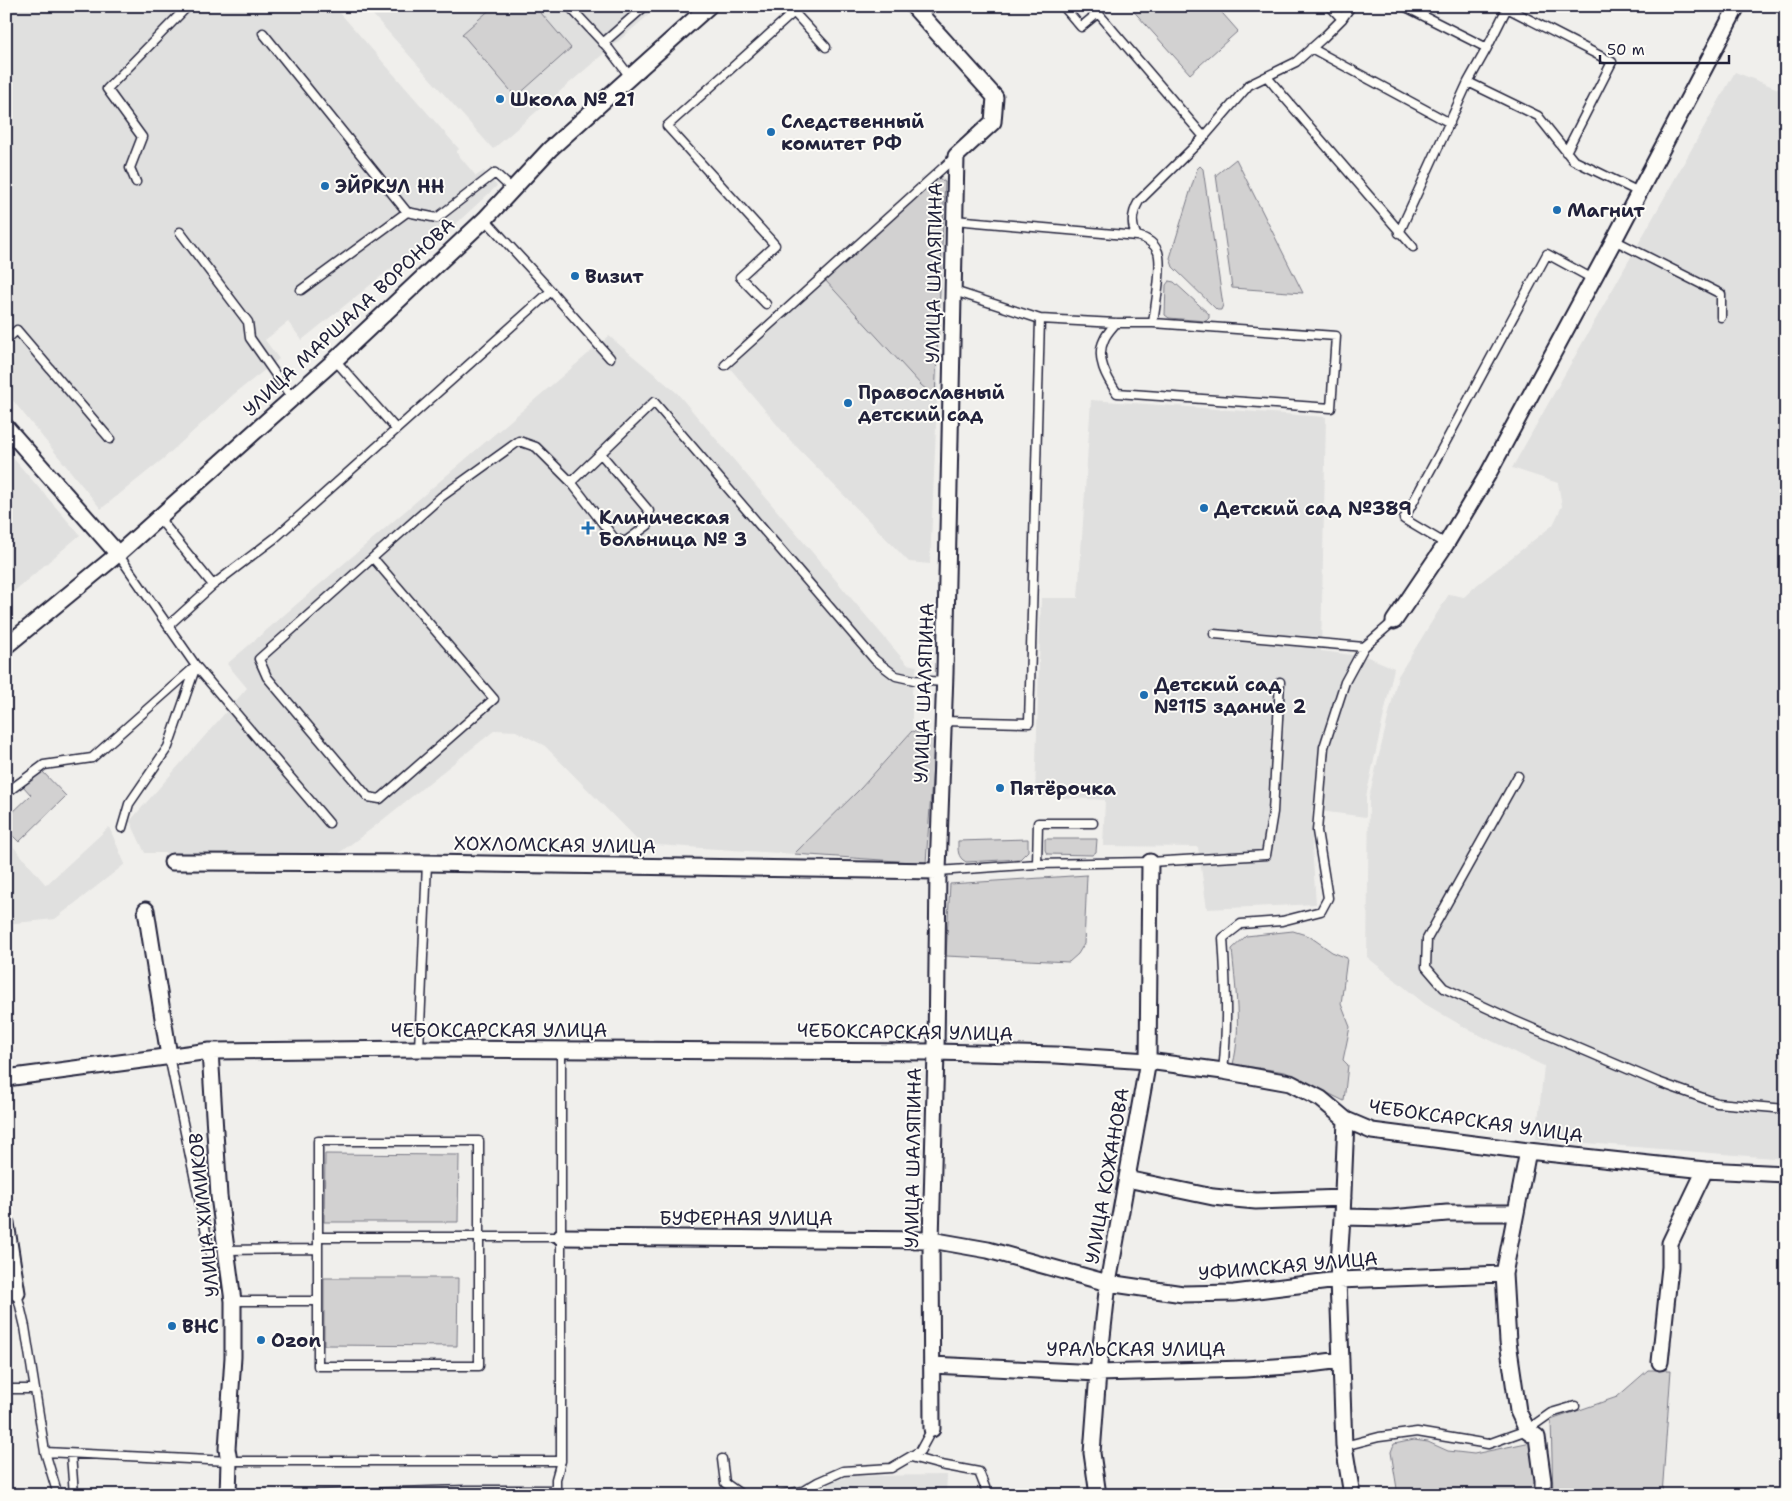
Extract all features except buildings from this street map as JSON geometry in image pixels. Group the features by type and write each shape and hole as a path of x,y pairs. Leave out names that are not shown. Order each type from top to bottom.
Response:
{"street":[{"name":"УЛИЦА МАРШАЛА ВОРОНОВА","path":"6,646 118,554 335,360 485,218 550,149 709,6"},
{"path":"913,6 995,97 992,122 956,156"},
{"path":"1394,621 1446,544 1488,474 1594,279 1737,6"},
{"name":"УЛИЦА ШАЛЯПИНА","path":"932,1429 931,1240 938,871 945,682 956,156"},
{"path":"6,426 118,554"},
{"name":"ХОХЛОМСКАЯ УЛИЦА","path":"172,862 427,863 938,871"},
{"name":"УЛИЦА КОЖАНОВА","path":"1098,1495 1092,1453 1098,1373 1108,1283 1148,1061 1150,862"},
{"path":"146,910 169,1056"},
{"name":"ЧЕБОКСАРСКАЯ УЛИЦА","path":"6,1078 210,1051 419,1049 936,1052 1056,1055 1148,1061 1290,1082 1321,1099 1346,1120 1372,1131 1528,1151 1706,1170 1786,1174"},
{"name":"УЛИЦА ХИМИКОВ","path":"210,1051 219,1196 233,1300 233,1357 227,1449 229,1461 228,1495"},
{"path":"1346,1120 1338,1280 1344,1446 1352,1495"},
{"path":"1528,1151 1504,1274 1508,1342 1516,1401 1518,1411 1527,1430 1537,1437 1543,1495"},
{"path":"1660,1362 1670,1267 1670,1243 1706,1170"},
{"path":"1127,1179 1213,1197 1256,1201 1343,1198"},
{"path":"1342,1217 1391,1218 1447,1213 1516,1213"},
{"path":"6,1224 12,1293"},
{"name":"БУФЕРНАЯ УЛИЦА","path":"561,1237 931,1240"},
{"name":"УФИМСКАЯ УЛИЦА","path":"931,1240 988,1250 1108,1283 1183,1294 1234,1293 1338,1280 1504,1274"},
{"name":"УРАЛЬСКАЯ УЛИЦА","path":"932,1365 1098,1373 1244,1369 1340,1360"}],"lane":[{"path":"136,182 130,168 142,137 106,89 188,6"},
{"path":"569,6 631,78"},
{"path":"602,43 645,6"},
{"path":"1063,6 1081,27 1098,13 1204,137"},
{"path":"1330,6 1342,19"},
{"path":"1136,236 1132,225 1134,209 1139,201 1204,137 1249,85 1296,62 1342,19 1351,6"},
{"path":"1404,6 1487,48"},
{"path":"1399,233 1468,82 1507,8 1612,62 1566,152"},
{"path":"766,304 740,277 775,245 667,126 791,9 826,47"},
{"path":"263,33 408,212 437,218 495,173 512,190"},
{"path":"1312,48 1450,123"},
{"path":"1267,77 1413,247"},
{"path":"1468,82 1538,116 1572,160 1639,192"},
{"path":"725,365 956,156"},
{"path":"301,290 408,212"},
{"path":"485,218 610,358"},
{"path":"954,220 1136,236 1147,240 1155,248 1159,264 1153,323"},
{"path":"180,232 248,322 250,338 292,398"},
{"path":"1614,240 1721,294 1721,317"},
{"path":"1446,544 1404,519 1547,254 1594,279"},
{"path":"169,625 213,585 275,538 551,291"},
{"path":"954,291 1040,318 1116,323 1153,323 1336,336 1331,408 1118,393 1106,377 1100,357 1104,340 1116,323"},
{"path":"943,721 1029,723 1040,318"},
{"path":"6,340 17,330 110,439"},
{"path":"335,360 396,429"},
{"path":"571,482 654,402 876,660 896,676 914,680 945,682"},
{"path":"373,558 494,699 380,799 368,797 267,677 259,659 373,558 441,498 518,441 536,447 571,482 614,538 625,542 648,525 649,511 601,454"},
{"path":"158,517 213,585"},
{"path":"118,554 196,666 329,824"},
{"path":"1223,1071 1226,1048 1226,999 1223,938 1241,924 1282,921 1321,911 1328,898 1317,831 1324,747 1345,682 1364,647 1394,621"},
{"path":"1214,634 1364,647"},
{"path":"6,793 44,765 92,758 196,666"},
{"path":"122,828 129,804 168,748 196,666"},
{"path":"938,871 1037,864 1150,862 1266,854 1273,812 1280,682"},
{"path":"1518,776 1427,939 1426,967 1444,988 1512,1020 1658,1082 1717,1103 1786,1109"},
{"path":"1037,864 1038,823 1093,823"},
{"path":"419,1049 427,863"},
{"path":"295,1495 467,1490 556,1490 556,1479 561,1461 561,1050"},
{"path":"169,1056 217,1285"},
{"path":"318,1141 479,1141 479,1237 479,1366 318,1366 318,1141"},
{"path":"318,1237 561,1237"},
{"path":"226,1250 318,1249"},
{"path":"12,1293 25,1327 44,1452 58,1495"},
{"path":"233,1300 318,1301"},
{"path":"6,1389 35,1389"},
{"path":"1344,1446 1379,1437 1416,1432 1488,1444 1527,1430 1551,1413 1575,1406"},
{"path":"780,1495 803,1491 843,1470 892,1468 920,1451 932,1429"},
{"path":"44,1452 229,1461 561,1461"},
{"path":"71,1454 74,1495"},
{"path":"910,1457 979,1472 988,1495"},
{"path":"722,1459 725,1483 742,1495"}],"shaded area":[{"path":"6,6 334,6 459,149 456,152 476,176 484,171 497,186 447,232 425,241 302,340 288,322 265,340 279,359 234,394 163,459 101,509 6,392"},
{"name":"Школа № 21","path":"365,6 659,6 493,149"},
{"path":"494,6 535,6 571,48 516,97 462,34"},
{"path":"1129,6 1216,6 1238,31 1190,74"},
{"path":"1735,72 1786,92 1786,1159 1536,1139 1544,1066 1471,1031 1425,1004 1367,957 1369,797 1398,676 1449,594 1464,597 1553,525 1562,506 1558,483 1512,468"},
{"path":"1236,159 1303,293 1232,288 1216,175"},
{"path":"1200,166 1203,169 1223,305 1221,310 1217,310 1173,267 1170,258 1197,169"},
{"name":"Православный детский сад","path":"938,174 947,180 930,564 909,562 789,439 729,367"},
{"path":"937,177 945,182 935,397 921,385 825,280"},
{"path":"1169,281 1174,282 1209,314 1209,318 1206,321 1169,318 1165,315 1166,285"},
{"name":"Клиническая Больница № 3","path":"609,336 677,393 907,664 917,666 912,691 912,731 861,788 794,854 641,844 545,746 516,731 495,730 339,853 145,853 130,821 247,688 227,664"},
{"path":"1091,400 1326,417 1321,651 1368,657 1394,668 1366,797 1366,817 1312,810 1312,846 1316,904 1207,909 1198,847 1103,846 1105,800 1035,796 1041,598 1078,598"},
{"path":"6,450 80,535 6,598"},
{"path":"912,731 935,738 926,863 794,854 861,788"},
{"path":"40,769 66,796 19,842 6,829 6,807 12,813 31,795 23,786"},
{"path":"109,827 125,864 55,919 6,924 6,838 46,885"},
{"path":"1028,839 1028,851 1020,859 966,862 959,853 958,841"},
{"path":"1045,839 1097,839 1096,852 1092,855 1047,854"},
{"path":"1087,875 1084,944 1078,954 1069,962 946,956 950,884"},
{"path":"1293,931 1309,936 1332,952 1347,958 1341,1004 1350,1027 1343,1060 1348,1065 1344,1101 1285,1072 1233,1064 1236,1051 1237,1022 1232,949 1246,936"},
{"path":"325,1154 459,1155 458,1222 324,1222"},
{"path":"324,1278 458,1278 457,1346 324,1345"},
{"path":"1648,1370 1671,1370 1662,1495 1553,1495 1551,1420 1617,1397"},
{"path":"1414,1440 1428,1442 1448,1451 1474,1454 1531,1442 1537,1479 1537,1495 1398,1495 1391,1452 1394,1444"},
{"path":"947,1475 946,1495 809,1495 822,1491 833,1481 851,1476"}],"place":[{"name":"Школа № 21","path":"500,99"},
{"name":"Следственный комитет РФ","path":"771,132"},
{"name":"ЭЙРКУЛ НН","path":"325,186"},
{"name":"Магнит","path":"1557,210"},
{"name":"Визит","path":"575,276"},
{"name":"Православный детский сад","path":"848,403"},
{"name":"Детский сад №389","path":"1204,508"},
{"name":"Клиническая Больница № 3","path":"588,528"},
{"name":"Детский сад №115 здание 2","path":"1144,695"},
{"name":"Пятёрочка","path":"1000,788"},
{"name":"ВНС","path":"172,1326"},
{"name":"Ozon","path":"261,1340"}]}
